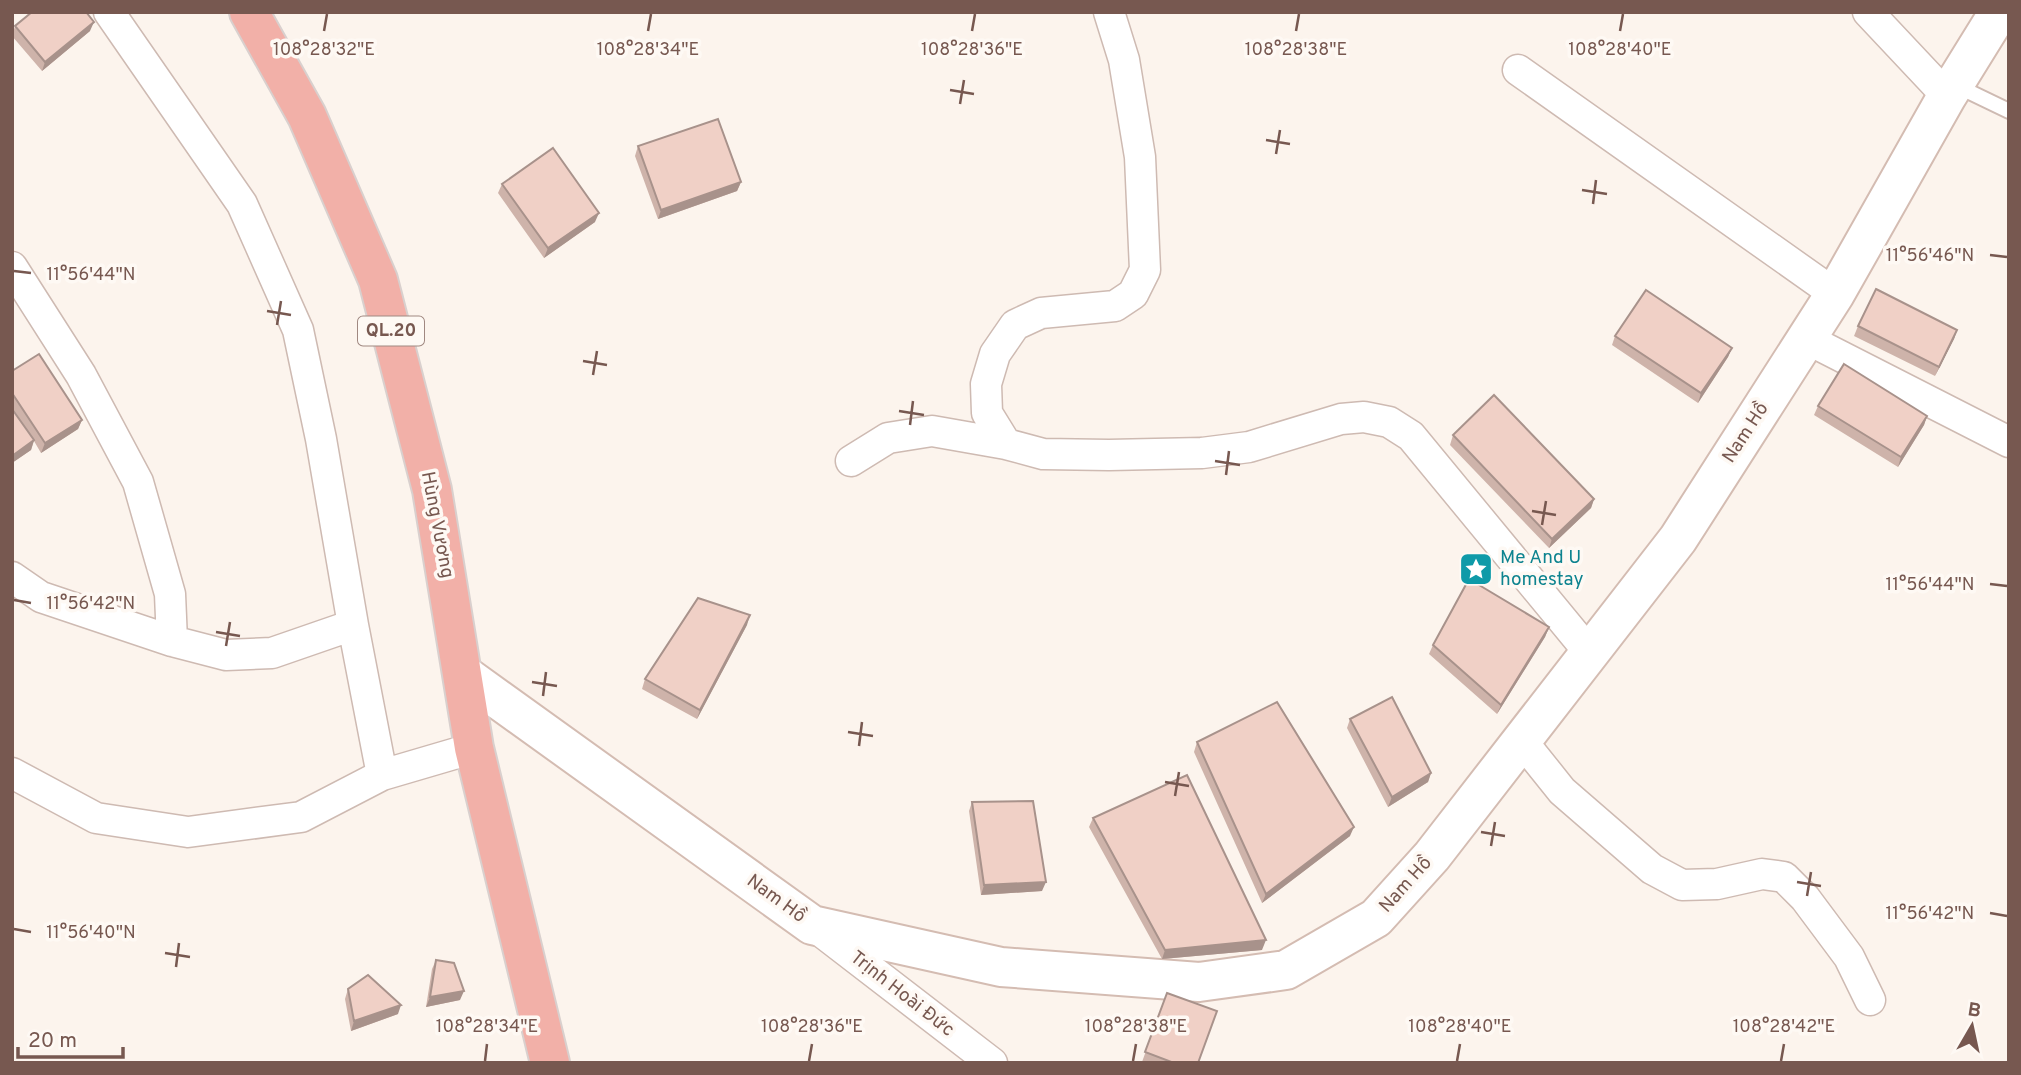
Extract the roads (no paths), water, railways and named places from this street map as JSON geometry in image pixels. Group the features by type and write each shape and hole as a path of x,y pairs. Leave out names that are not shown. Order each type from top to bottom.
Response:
{"highway":[{"name":"Hùng Vương","path":"249,12 307,116 378,280 432,490 474,748 550,1063"}],"street":[{"path":"109,12 242,204 298,330 321,439 382,775"},
{"path":"1006,444 987,413 986,384 995,354 1015,325 1041,313 1115,306 1133,294 1145,270 1140,158 1125,60 1109,12"},
{"path":"1868,12 1951,90"},
{"name":"Nam Hồ","path":"463,674 812,925 1001,967 1199,982 1286,970 1376,918 1432,856 1678,539 1835,294 1951,90 1999,12"},
{"path":"1518,70 1835,294"},
{"path":"12,267 80,375 138,482 170,594 172,641"},
{"path":"1807,339 2009,442"},
{"path":"852,461 888,438 932,431 1006,444 1043,454 1202,453 1249,447 1341,419 1364,417 1389,422 1411,436 1589,652"},
{"path":"12,578 41,597 172,641 226,655 272,653 353,625"},
{"path":"1522,741 1562,791 1652,869 1682,885 1717,884 1762,874 1784,877 1805,898 1849,957 1870,1000"},
{"path":"12,773 96,818 188,832 301,817 382,775 474,748"},
{"name":"Trịnh Hoài Đức","path":"812,925 992,1063"}],"lane":[{"path":"1951,90 2009,111"}],"place":[{"name":"Me And U homestay","path":"1476,569"}]}
